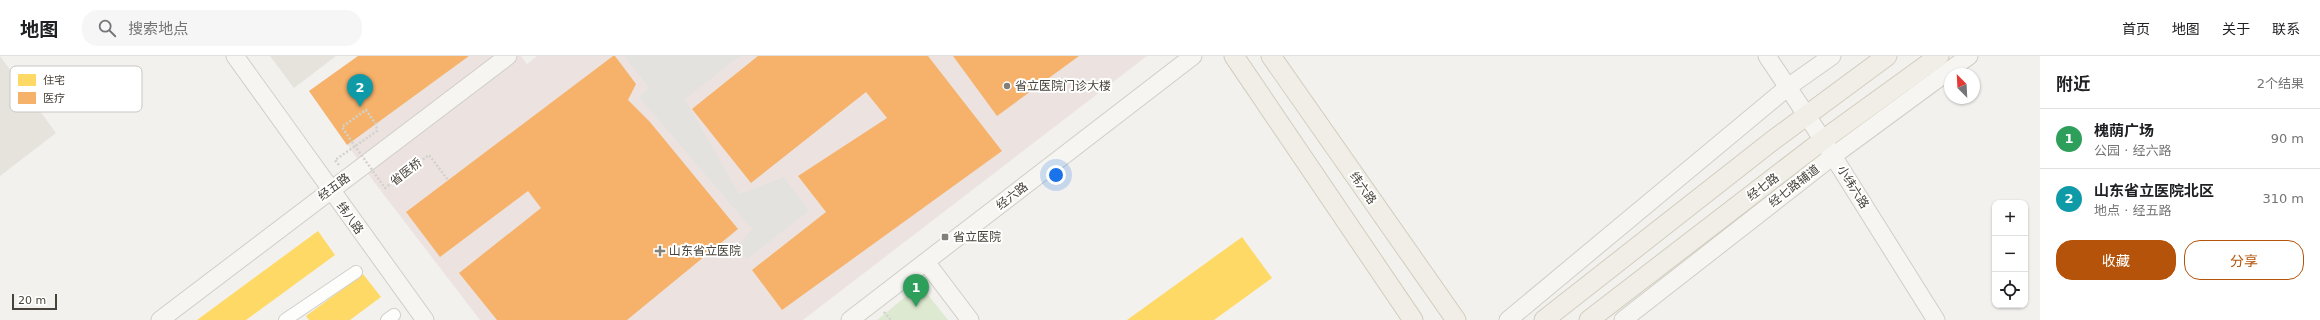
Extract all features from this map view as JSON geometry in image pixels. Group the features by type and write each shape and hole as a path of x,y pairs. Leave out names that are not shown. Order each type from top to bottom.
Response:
{"main road":[{"path":"1234,56 1414,320"},
{"name":"纬六路","path":"1271,56 1456,320"},
{"path":"1544,320 1806,115 1887,56"},
{"name":"经七路","path":"1588,320 1828,148 1939,56"}],"street":[{"name":"纬八路","path":"235,56 425,320"},
{"name":"经五路","path":"167,318 330,190 508,56"},
{"name":"经六路","path":"850,320 1193,56"},
{"name":"小纬六路","path":"1767,56 1828,148 1936,320"},
{"path":"1508,320 1788,87 1832,56"},
{"name":"经七路辅道","path":"1623,320 1828,148 1969,56"},
{"path":"926,262 970,320"},
{"path":"285,320 356,272"}],"path":[{"name":"省医桥","path":"376,124 366,110 342,127 385,188 429,155 448,180"}],"shaded area":[{"path":"0,56 10,70 10,112 41,112 56,133 0,176"},
{"path":"270,56 336,56 294,88"},
{"name":"山东省立医院","path":"359,56 521,56 527,64 537,56 1147,56 803,320 480,320 374,182 309,91"},
{"path":"624,56 740,56 685,99 739,194 784,177 809,211 747,259 735,249 752,229 639,97 649,88"}],"green space":[{"path":"924,290 948,320 877,320 909,294"}],"building: 住宅":[{"path":"318,231 335,255 246,320 197,320"},
{"path":"1242,237 1272,278 1214,320 1127,320"},
{"path":"363,274 381,297 350,320 309,320 306,316"}],"building: 医疗":[{"path":"358,56 469,56 347,145 309,91"},
{"path":"615,56 636,84 628,100 650,122 738,229 627,320 497,320 459,273 541,208 528,191 440,257 406,212"},
{"path":"758,56 928,56 1002,151 782,310 752,270 826,212 798,176 887,118 866,92 751,183 692,109"},
{"name":"省立医院门诊大楼","path":"953,56 1079,56 997,116"}],"place":[{"name":"省立医院门诊大楼","path":"1007,86"},
{"name":"山东省立医院北区","path":"360,107"},
{"name":"省立医院","path":"945,237"},
{"name":"山东省立医院","path":"660,251"},
{"name":"槐荫广场","path":"916,307"}]}
